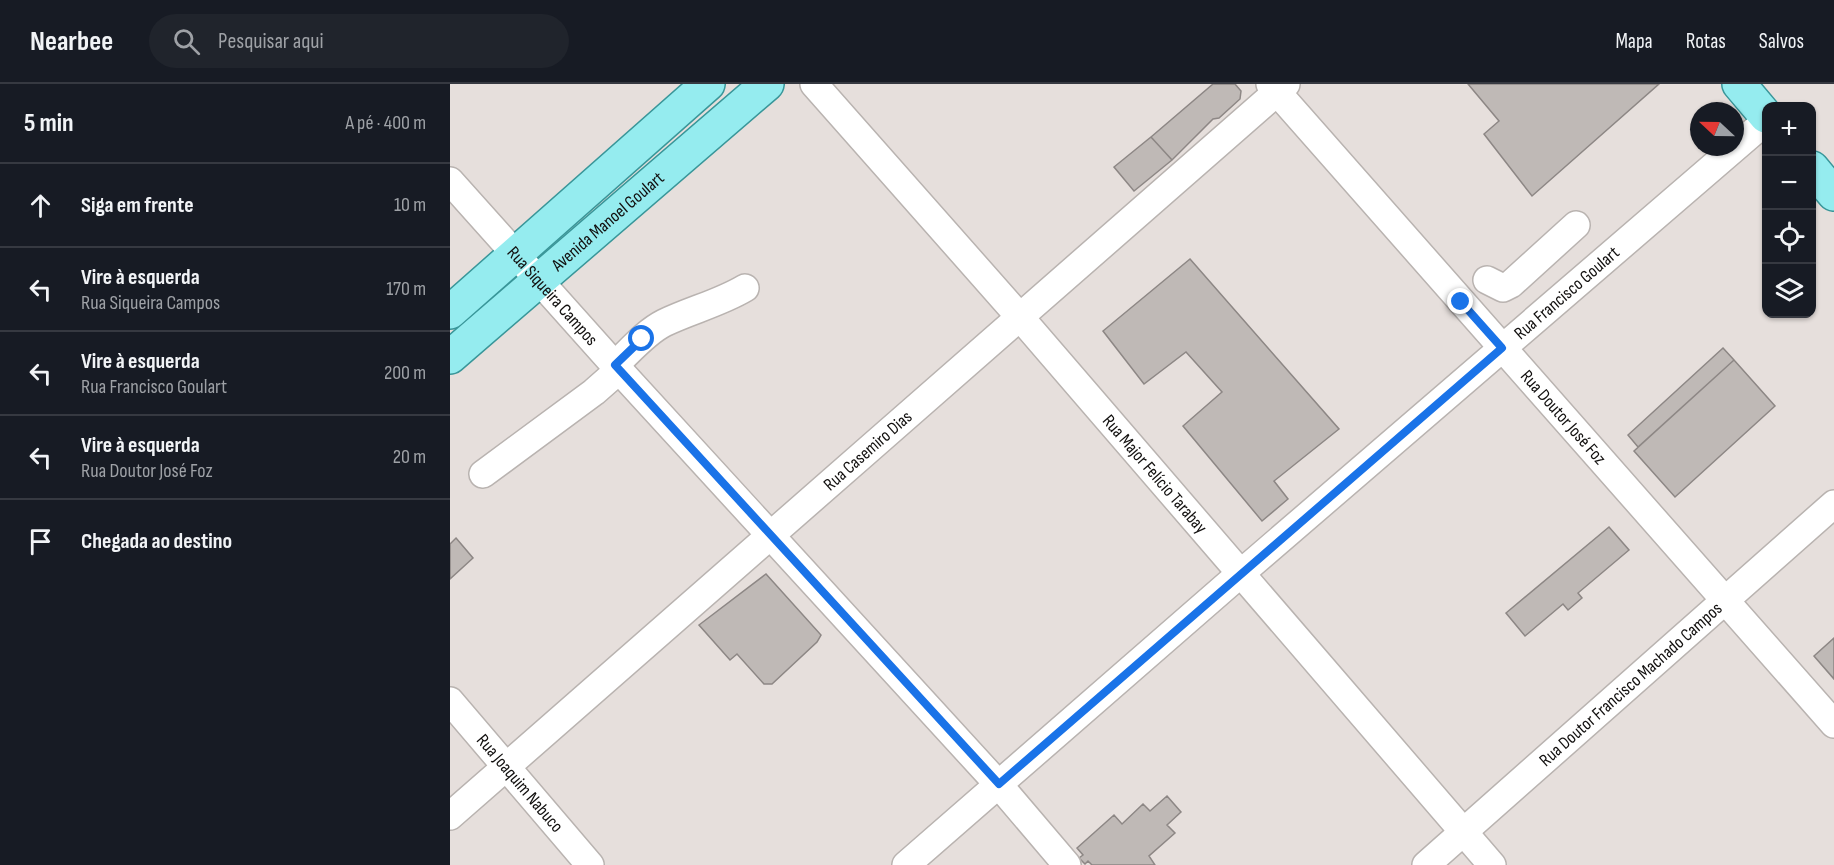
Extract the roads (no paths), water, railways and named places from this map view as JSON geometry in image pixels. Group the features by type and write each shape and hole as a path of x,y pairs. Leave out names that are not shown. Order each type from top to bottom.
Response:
{"main road":[{"name":"Avenida Manoel Goulart","path":"450,312 708,84"},
{"name":"Avenida Manoel Goulart","path":"450,357 767,84"},
{"path":"1739,84 1762,110"},
{"path":"1816,173 1834,194"}],"street":[{"name":"Rua Major Felício Tarabay","path":"814,84 1019,316 1492,865"},
{"name":"Rua Casemiro Dias","path":"450,816 771,537 1278,87"},
{"name":"Rua Doutor José Foz","path":"1278,87 1502,348 1834,724"},
{"name":"Rua Francisco Goulart","path":"906,865 1762,125"},
{"name":"Rua Siqueira Campos","path":"450,181 617,368 999,784 1067,865"},
{"path":"1487,280 1503,288 1511,284 1576,225"},
{"path":"483,474 594,392 642,339 663,324 726,299 745,288"},
{"name":"Rua Doutor Francisco Machado Campos","path":"1426,865 1834,504"},
{"name":"Rua Joaquim Nabuco","path":"450,701 590,865"}]}
